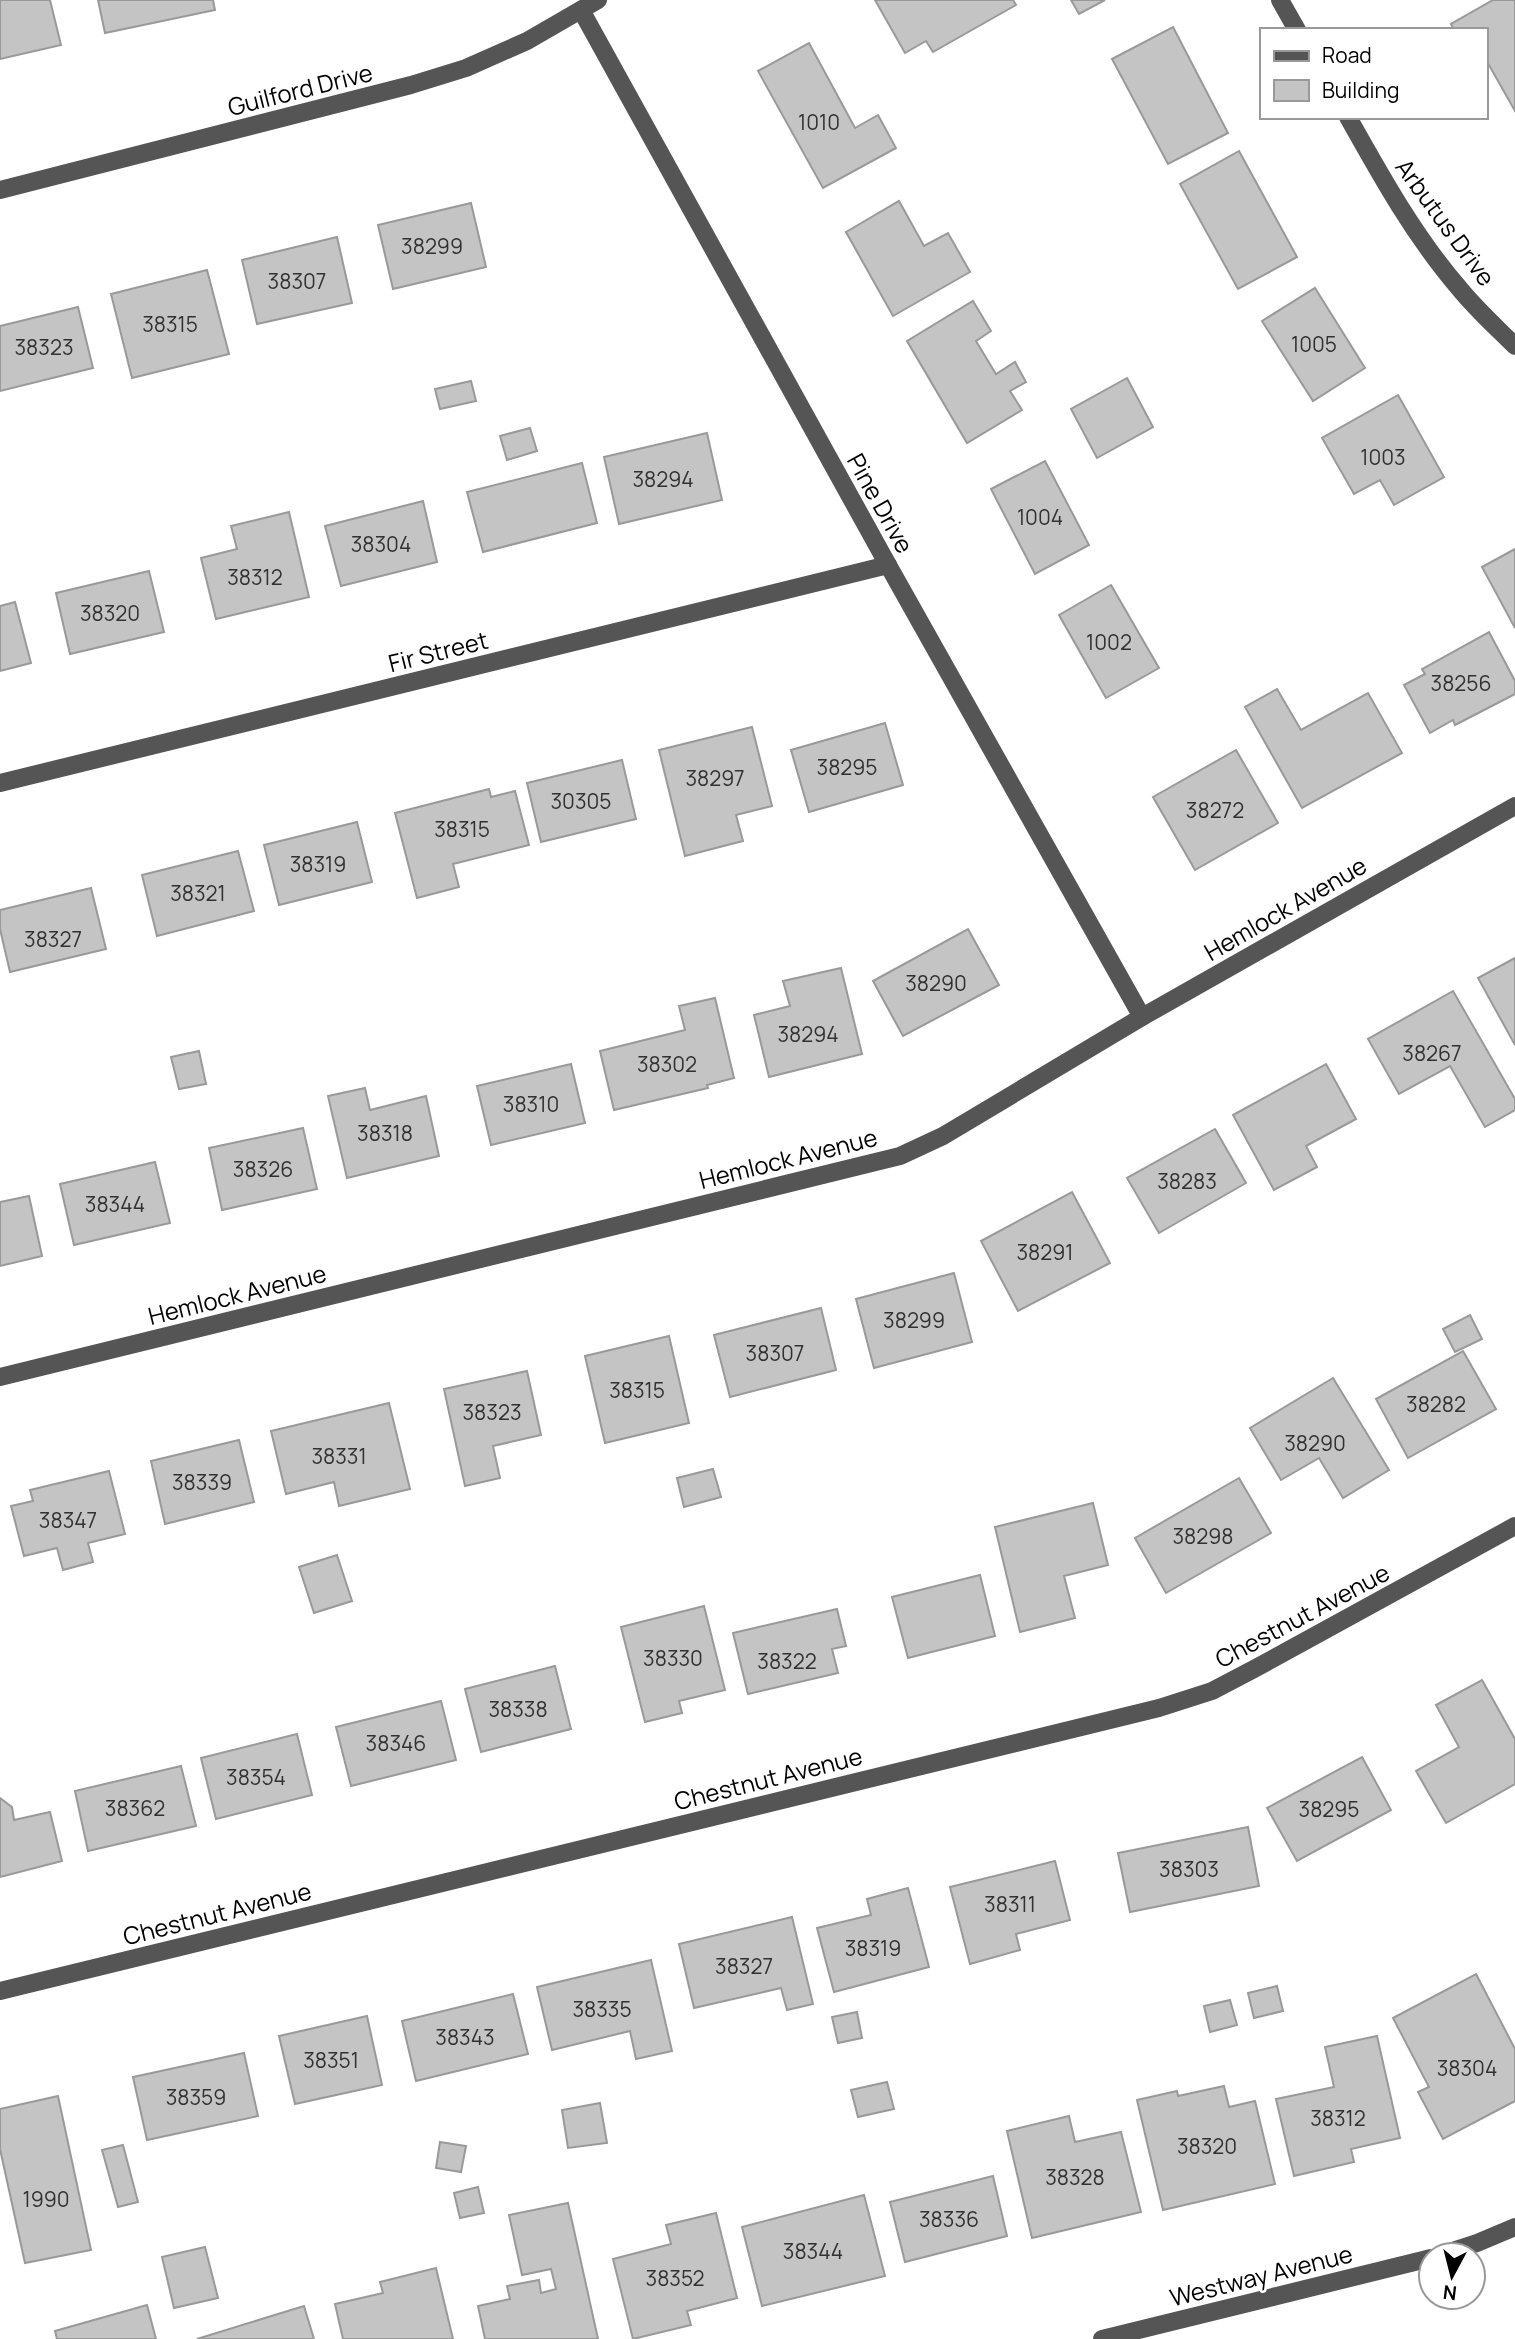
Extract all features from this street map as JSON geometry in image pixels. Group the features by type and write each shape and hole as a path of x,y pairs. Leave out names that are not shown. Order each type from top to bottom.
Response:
{"street":[{"name":"Guilford Drive","path":"0,190 411,85 466,68 527,41 598,0"},
{"path":"1280,0 1296,28"},
{"name":"Pine Drive","path":"581,10 1142,1017"},
{"name":"Arbutus Drive","path":"1349,119 1391,192 1426,245 1458,288 1515,346"},
{"name":"Fir Street","path":"0,783 888,565"},
{"name":"Hemlock Avenue","path":"0,1377 900,1156 943,1136 1142,1017 1515,806"},
{"name":"Chestnut Avenue","path":"0,1992 1159,1708 1212,1691 1254,1670 1515,1526"},
{"path":"1482,2241 1515,2227"},
{"name":"Westway Avenue","path":"1102,2339 1417,2261"}],"building":[{"path":"0,0 50,0 61,45 0,59"},
{"path":"98,0 213,0 215,10 105,33"},
{"path":"875,0 1013,0 1016,5 933,52 926,41 905,53"},
{"path":"1071,0 1105,0 1079,14"},
{"path":"1493,0 1515,0 1515,111 1487,62 1487,28 1453,28 1451,24"},
{"path":"1173,27 1228,133 1168,164 1112,59"},
{"path":"809,43 855,128 878,115 896,148 823,188 758,71"},
{"path":"1239,151 1297,257 1238,289 1180,184"},
{"path":"899,201 924,246 948,233 970,272 893,316 846,232"},
{"path":"471,203 486,267 393,289 378,225"},
{"path":"337,237 352,303 257,324 242,260"},
{"path":"207,270 229,354 132,378 111,294"},
{"path":"1315,288 1365,368 1313,401 1262,321"},
{"path":"973,301 991,331 976,341 996,374 1015,362 1026,382 1010,391 1022,410 967,443 907,341"},
{"path":"78,307 93,368 0,391 0,326"},
{"path":"1127,378 1153,427 1097,458 1071,409"},
{"path":"471,381 476,401 440,409 435,389"},
{"path":"1398,395 1444,477 1394,505 1380,480 1354,494 1322,438"},
{"path":"530,428 537,451 507,460 500,436"},
{"path":"707,433 722,500 619,524 604,457"},
{"path":"1045,461 1089,545 1035,574 991,489"},
{"path":"582,463 597,523 483,552 467,492"},
{"path":"423,501 437,562 341,586 325,526"},
{"path":"289,512 309,597 216,619 201,558 237,549 231,526"},
{"path":"1515,549 1515,628 1482,567"},
{"path":"149,571 164,632 70,654 56,593"},
{"path":"1111,585 1159,668 1106,698 1059,615"},
{"path":"15,602 31,663 0,671 0,606"},
{"path":"1489,632 1515,681 1515,694 1455,725 1453,720 1430,733 1404,685 1425,674 1422,669"},
{"path":"1277,689 1301,730 1368,693 1402,753 1302,808 1245,707"},
{"path":"885,723 903,785 809,812 791,750"},
{"path":"752,727 772,806 736,815 743,841 685,856 659,750"},
{"path":"1236,750 1278,823 1195,870 1153,797"},
{"path":"622,760 636,819 541,842 527,783"},
{"path":"489,789 491,797 515,791 529,845 453,864 459,887 417,898 395,813"},
{"path":"357,822 372,882 279,905 264,845"},
{"path":"238,851 254,911 157,936 142,875"},
{"path":"91,888 106,949 10,972 0,929 0,910"},
{"path":"968,929 999,985 903,1036 873,981"},
{"path":"1515,958 1515,1045 1478,978"},
{"path":"841,968 862,1054 769,1077 754,1015 790,1006 783,981"},
{"path":"1453,991 1515,1099 1515,1110 1485,1127 1450,1066 1399,1094 1368,1039"},
{"path":"715,998 734,1078 707,1085 708,1088 614,1110 600,1051 685,1030 679,1006"},
{"path":"199,1051 206,1084 179,1089 171,1057"},
{"path":"571,1064 585,1123 491,1145 477,1086"},
{"path":"1326,1064 1356,1119 1306,1146 1317,1167 1274,1190 1233,1115"},
{"path":"365,1088 370,1110 426,1096 439,1156 347,1178 328,1096"},
{"path":"303,1128 317,1189 222,1210 209,1148"},
{"path":"1215,1129 1246,1183 1159,1233 1127,1178"},
{"path":"155,1162 170,1223 74,1245 60,1184"},
{"path":"1072,1192 1110,1263 1018,1311 981,1241"},
{"path":"29,1196 42,1256 0,1266 0,1202"},
{"path":"954,1273 972,1342 874,1368 856,1299"},
{"path":"821,1308 836,1370 730,1397 714,1335"},
{"path":"1470,1315 1482,1339 1455,1352 1443,1329"},
{"path":"669,1336 689,1423 605,1443 585,1356"},
{"path":"1463,1351 1496,1409 1408,1458 1376,1399"},
{"path":"527,1371 541,1435 493,1446 500,1478 465,1486 444,1389"},
{"path":"1333,1378 1389,1470 1343,1498 1319,1458 1281,1480 1250,1428"},
{"path":"389,1403 410,1489 339,1506 334,1482 286,1494 271,1431"},
{"path":"239,1440 254,1502 165,1524 151,1461"},
{"path":"713,1469 721,1497 684,1507 677,1478"},
{"path":"109,1471 125,1534 88,1543 93,1562 63,1570 57,1548 24,1556 11,1506 33,1501 30,1490"},
{"path":"1239,1478 1271,1533 1166,1593 1135,1538"},
{"path":"1093,1503 1108,1565 1064,1576 1075,1618 1020,1632 995,1527"},
{"path":"337,1555 352,1601 314,1613 299,1567"},
{"path":"980,1575 995,1636 908,1658 892,1597"},
{"path":"704,1606 725,1690 679,1701 682,1713 645,1722 621,1627"},
{"path":"837,1609 846,1646 832,1649 838,1673 748,1694 733,1633"},
{"path":"555,1666 571,1729 481,1752 465,1689"},
{"path":"1482,1680 1515,1739 1515,1784 1446,1823 1416,1771 1459,1747 1436,1705"},
{"path":"441,1701 456,1760 351,1786 336,1727"},
{"path":"297,1734 312,1795 216,1819 201,1758"},
{"path":"1362,1757 1391,1810 1297,1861 1267,1808"},
{"path":"181,1766 196,1826 88,1851 75,1791"},
{"path":"0,1798 12,1807 14,1820 50,1812 62,1861 0,1877"},
{"path":"1248,1827 1259,1886 1130,1912 1118,1853"},
{"path":"1055,1861 1070,1920 1016,1934 1020,1950 970,1964 950,1887"},
{"path":"908,1888 929,1967 834,1992 817,1928 871,1915 867,1899"},
{"path":"792,1917 813,2004 787,2010 781,1988 694,2008 679,1944"},
{"path":"651,1960 672,2051 636,2059 630,2031 552,2050 537,1987"},
{"path":"1476,1974 1515,2049 1515,2101 1443,2139 1418,2092 1429,2087 1393,2018"},
{"path":"1277,1986 1283,2011 1254,2018 1248,1993"},
{"path":"513,1994 528,2054 416,2081 402,2021"},
{"path":"1230,2000 1237,2025 1210,2032 1204,2006"},
{"path":"857,2012 862,2038 838,2043 832,2017"},
{"path":"367,2016 382,2085 295,2104 279,2036"},
{"path":"1377,2036 1400,2138 1351,2149 1354,2162 1294,2176 1276,2099 1334,2087 1325,2047"},
{"path":"244,2053 258,2116 147,2140 133,2077"},
{"path":"887,2082 894,2109 858,2117 851,2090"},
{"path":"1224,2086 1229,2107 1255,2101 1275,2184 1163,2210 1137,2100 1177,2091 1178,2096"},
{"path":"58,2096 91,2250 25,2263 0,2149 0,2109"},
{"path":"600,2103 607,2143 568,2148 562,2110"},
{"path":"1069,2116 1075,2142 1121,2132 1141,2212 1032,2238 1007,2131"},
{"path":"440,2142 466,2146 461,2172 436,2168"},
{"path":"123,2145 138,2202 118,2207 102,2150"},
{"path":"993,2176 1007,2236 905,2262 890,2202"},
{"path":"478,2187 484,2213 460,2218 454,2193"},
{"path":"864,2195 885,2276 762,2306 742,2227"},
{"path":"568,2203 598,2339 485,2339 478,2306 510,2299 507,2286 539,2280 541,2293 556,2289 551,2269 522,2275 509,2215"},
{"path":"716,2213 737,2298 687,2311 691,2325 633,2339 613,2259 671,2244 666,2225"},
{"path":"205,2247 218,2298 174,2308 162,2257"},
{"path":"436,2268 453,2339 343,2339 335,2304 383,2293 380,2282"},
{"path":"147,2305 156,2339 57,2339 55,2331"},
{"path":"304,2306 314,2339 197,2339"}]}
